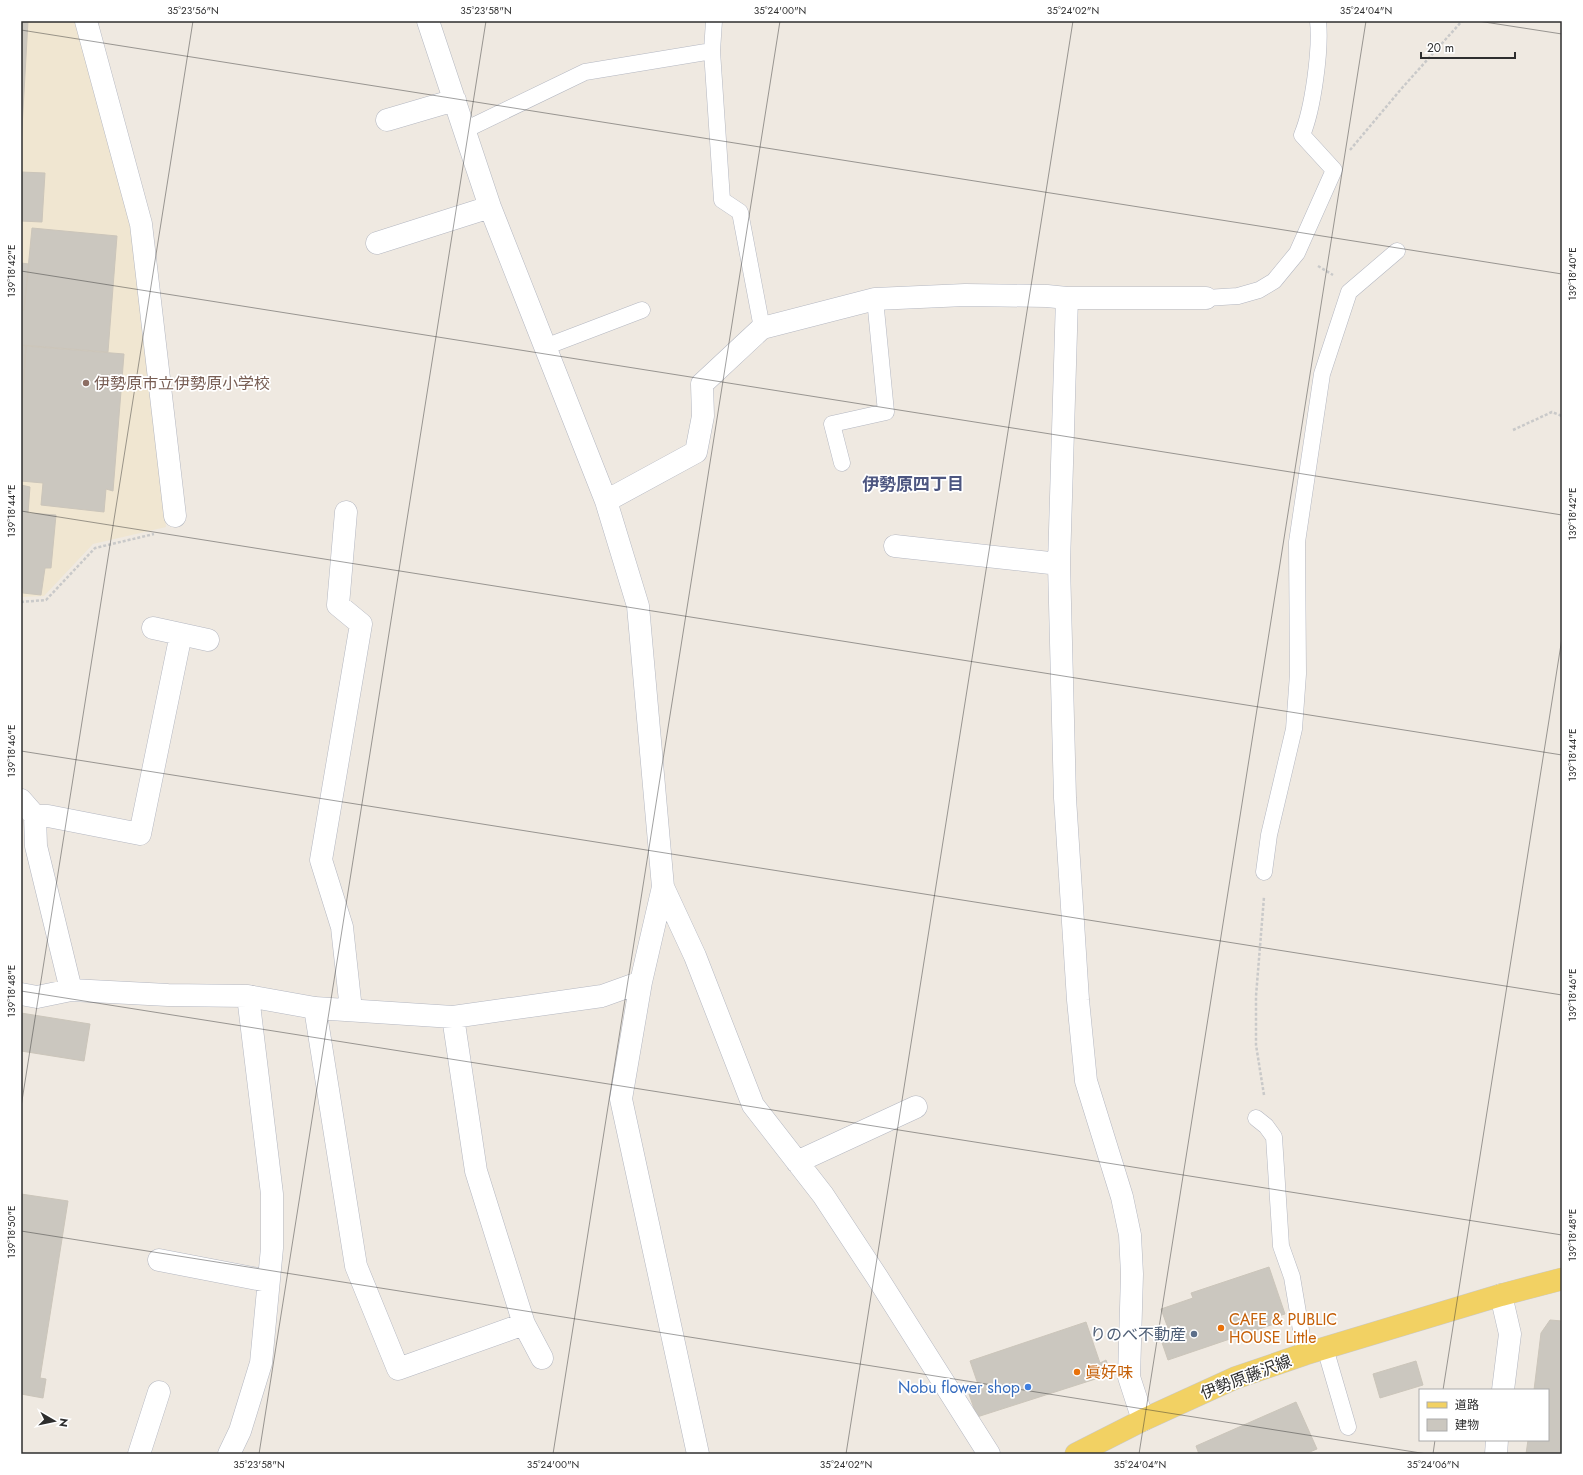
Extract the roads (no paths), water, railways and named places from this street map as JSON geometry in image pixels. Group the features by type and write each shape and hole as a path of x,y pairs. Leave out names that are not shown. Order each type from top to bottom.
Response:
{"main road":[{"name":"伊勢原藤沢線","path":"1076,1454 1143,1420 1235,1378 1315,1351 1502,1295 1562,1279"}],"street":[{"path":"86,21 141,224 175,516"},
{"path":"428,21 490,208 606,501 638,606 662,887 641,982 621,1100 698,1454"},
{"path":"387,120 455,100"},
{"path":"378,243 490,208"},
{"path":"606,501 696,452 703,416 702,384 762,328 874,299 965,295 1047,296 1067,298 1206,298"},
{"path":"1067,298 1059,564 1065,798 1078,1000 1086,1081 1122,1197 1130,1236 1132,1274 1129,1377 1143,1420"},
{"path":"346,512 338,605 361,624 321,860 342,927 351,1010"},
{"path":"895,546 1059,564"},
{"path":"153,628 208,640"},
{"path":"28,808 48,816 140,834 181,634"},
{"path":"28,808 71,990"},
{"path":"662,887 696,956 753,1105 823,1195 989,1454"},
{"path":"21,994 37,997 71,990 168,995 248,996 315,1008 453,1017 602,996 641,982"},
{"path":"229,1454 240,1431 261,1363 272,1248 272,1194 248,996"},
{"path":"315,1008 356,1266 398,1369 524,1324"},
{"path":"453,1017 476,1171 524,1324 542,1358"},
{"path":"797,1162 916,1107"},
{"path":"159,1260 268,1281"},
{"path":"1502,1295 1510,1334 1503,1389"},
{"path":"139,1454 159,1392"},
{"path":"1496,1454 1497,1441"}],"lane":[{"path":"714,21 712,51 722,200 740,212 762,328"},
{"path":"1206,298 1238,296 1259,290 1274,281 1297,253 1334,170 1302,135 1308,121 1316,66 1318,21"},
{"path":"465,130 585,72 712,51"},
{"path":"1264,872 1268,835 1294,729 1298,674 1297,542 1322,374 1349,292 1397,251"},
{"path":"842,463 832,424 886,412 874,299"},
{"path":"545,347 642,310"},
{"path":"1261,1122 1274,1137 1281,1246 1315,1351 1348,1427"}],"place":[{"name":"伊勢原市立伊勢原小学校","path":"86,383"},
{"name":"CAFE & PUBLIC HOUSE Little","path":"1221,1328"},
{"name":"りのべ不動産","path":"1194,1334"},
{"name":"眞好味","path":"1077,1372"},
{"name":"Nobu flower shop","path":"1028,1387"}],"district":[{"name":"伊勢原四丁目","path":"913,484"}]}
